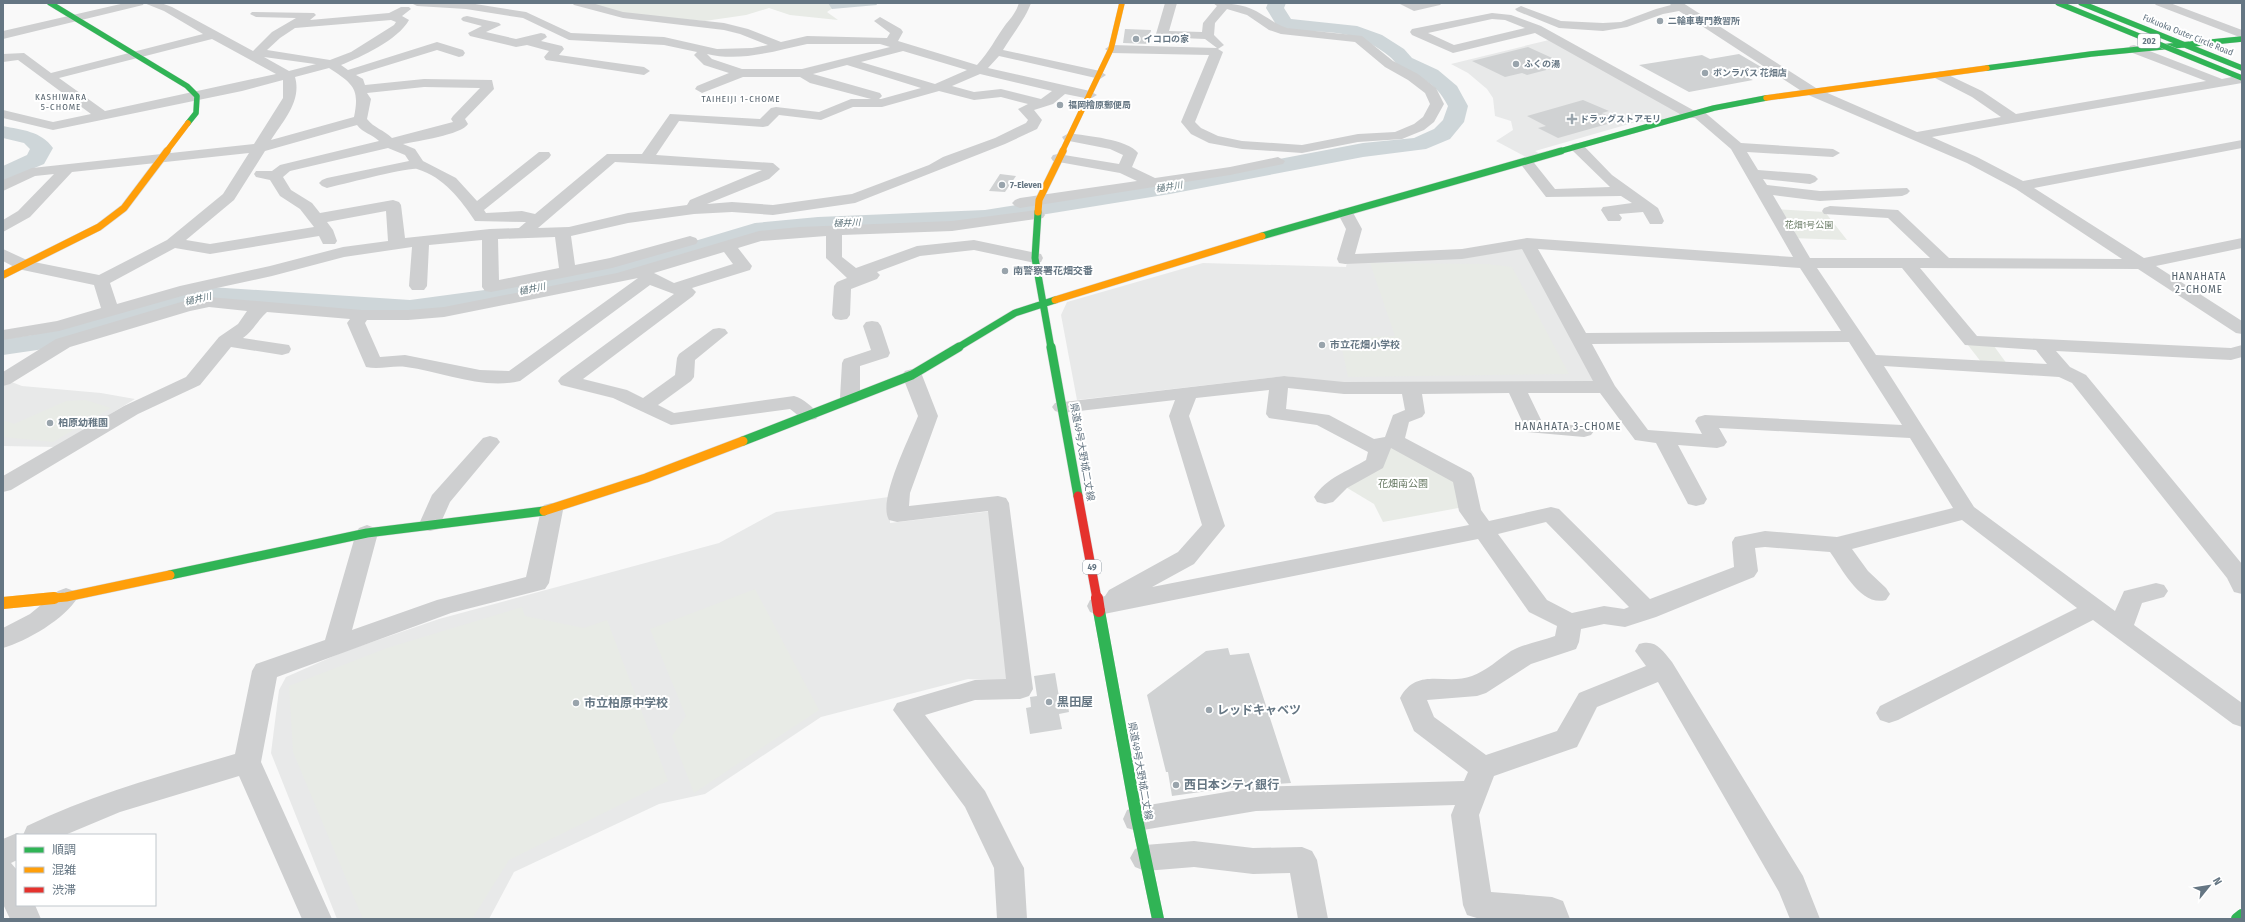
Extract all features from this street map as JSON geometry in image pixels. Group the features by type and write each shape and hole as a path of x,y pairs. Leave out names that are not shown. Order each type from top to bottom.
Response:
{"main road":[{"path":"3,275 99,227 124,208 196,113 197,96 187,86 76,17 50,3"},
{"name":"県道49号大野城二丈線","path":"1122,3 1111,49 1100,75 1058,158 1038,207 1034,258 1137,819 1158,919"},
{"path":"2057,3 2242,79"},
{"name":"Fukuoka Outer Circle Road","path":"2057,3 2242,79"},
{"path":"2074,3 2242,71"},
{"name":"Fukuoka Outer Circle Road","path":"2081,3 2242,68"},
{"path":"3,603 66,597 367,533 552,510 646,478 912,375 1015,313 1345,212 1738,102 1811,91 2134,49 2242,39"},
{"path":"2237,919 2242,915"}],"street":[{"path":"3,35 139,3"},
{"path":"3,254 24,265 101,281 173,243 229,197 290,98 291,86 288,76 212,35 168,9 150,3"},
{"path":"392,16 417,3 466,6 526,15 558,32 569,36 664,41 717,53 752,52 807,40 873,39 891,42 980,70 1062,90 1090,95"},
{"path":"578,3 621,15 693,22 736,30 767,39 779,46"},
{"path":"646,159 674,117 763,123 776,111 821,116 851,103 882,103 937,87 980,70 996,52 1011,26 1022,13 1025,3"},
{"path":"1171,3 1162,34 1208,36 1218,45 1217,52 1188,122 1196,131 1214,140 1242,145 1302,149 1358,138 1397,136 1419,127 1429,119 1437,104 1431,91 1413,77 1389,64 1358,39 1285,31 1273,27 1252,13 1222,4 1209,23 1208,36"},
{"path":"1404,3 1414,8 1436,3"},
{"path":"2160,3 2242,34"},
{"path":"1504,5 1531,12 1559,24 1603,27 1623,25 1678,5 1811,91 1972,160 2021,186 2242,330"},
{"path":"256,14 310,15 276,35 258,53 315,60 331,64 347,74 358,82 359,90 364,99 360,120"},
{"path":"292,25 418,15 453,17 495,25 474,33 516,42 527,41 558,32"},
{"path":"3,114 53,126 288,76 355,56 399,26 403,20 392,16"},
{"path":"1536,29 1453,49 1416,32 1492,16 1507,16 1536,29 1694,114 1737,147 1805,263 1870,360 1966,512 2120,628 2242,717"},
{"path":"880,21 898,32 891,42"},
{"path":"49,77 212,35"},
{"path":"527,41 558,49 550,57 539,64"},
{"path":"3,44 103,116"},
{"path":"347,74 437,46 459,54"},
{"path":"699,49 697,52 708,62 741,73 802,73 904,47"},
{"path":"1111,49 1217,52"},
{"path":"2134,49 2242,91"},
{"path":"996,52 1057,64 1100,75"},
{"path":"3,58 20,56"},
{"path":"550,57 644,71"},
{"path":"845,61 974,96 1001,93 1042,103"},
{"path":"871,69 896,62"},
{"path":"1030,82 1057,64"},
{"path":"702,88 741,73"},
{"path":"802,73 815,80 892,100"},
{"path":"1940,75 1977,94 2013,119"},
{"path":"1916,136 2242,79"},
{"path":"245,172 275,176 286,168 388,144 461,124 458,119 487,89 487,83 424,82 359,90"},
{"path":"3,380 61,335 111,311 186,290 272,271 335,254 420,241 490,234 562,233 628,218 694,209 732,207 773,210 855,198 934,168 948,160 1000,141 1032,126 1035,120 1025,109 1042,103 1062,90"},
{"path":"3,186 32,172 258,148 360,120"},
{"path":"360,120 367,128 379,133 388,144 410,152 418,164 451,181 476,209 480,218 522,216 538,220"},
{"path":"1069,137 1114,145 1131,153 1124,169"},
{"path":"2021,186 2242,144"},
{"path":"1577,147 1607,178 1652,211 1656,221"},
{"path":"1737,147 1832,153"},
{"path":"476,209 544,155"},
{"path":"522,234 612,157 768,166 773,169 764,176 695,203 694,209"},
{"path":"1058,158 1124,169 1154,183"},
{"path":"3,335 61,335 209,302 362,314 408,315 444,312 646,274 727,245 759,236 799,232 952,226 1154,183 1230,171 1278,161"},
{"path":"1526,162 1551,194 1625,191"},
{"path":"327,183 418,164"},
{"path":"3,227 24,214 68,168"},
{"path":"1754,174 1810,178"},
{"path":"275,176 285,193 306,206 320,225 335,254"},
{"path":"1763,189 1820,196 1902,191"},
{"path":"1614,218 1609,210 1667,202"},
{"path":"173,243 210,249 320,225 393,205 397,244"},
{"path":"490,234 491,287 612,263 751,224 839,217 925,215 991,209 1038,207"},
{"path":"1830,211 1892,213 1944,263"},
{"path":"1345,212 1354,229 1344,259 1462,254 1528,243 1805,263 2141,264 2242,243"},
{"path":"834,231 834,258 854,275 917,251 974,245 1034,258"},
{"path":"562,233 568,272"},
{"path":"418,286 420,241"},
{"path":"1528,243 1606,387 1642,436 1717,442 1705,421 1916,432"},
{"path":"675,288 744,266 727,245"},
{"path":"1906,263 1972,340 2041,345 2231,354 2242,351"},
{"path":"841,315 843,286 873,274 872,268"},
{"path":"646,274 687,292 568,381 620,394 670,419 794,402 809,415"},
{"path":"362,314 356,322 373,363 405,361 480,376 513,377 646,274"},
{"path":"101,281 111,311"},
{"path":"3,485 131,410 193,381 226,341 245,328 254,315 263,307"},
{"path":"850,398 851,362 881,353 872,326"},
{"path":"644,406 684,377 686,358 718,333"},
{"path":"1580,339 1854,336"},
{"path":"226,341 282,349"},
{"path":"2041,345 2063,371 2079,379 2238,575 2242,586"},
{"path":"1870,360 2063,371"},
{"path":"912,375 928,416 899,492 897,515 998,503 1020,689 975,690 906,710 975,799 1009,868 1012,919"},
{"path":"1062,407 1279,383 1344,388 1606,387"},
{"path":"1279,383 1276,414 1322,419 1371,446 1387,442 1463,478 1470,511 1538,606 1570,622 1604,615 1625,618 1647,611 1746,570 1743,542 1765,539 1837,545 1966,512"},
{"path":"1516,387 1534,428 1584,431"},
{"path":"1325,497 1339,483 1376,463 1400,419 1415,413 1411,388"},
{"path":"1099,606 1186,558 1214,526 1179,416 1188,393"},
{"path":"1663,437 1696,499"},
{"path":"430,524 440,500 490,442"},
{"path":"317,919 247,762 265,670 446,606 537,583 552,510"},
{"path":"1099,606 1484,530 1550,514 1647,611"},
{"path":"336,645 367,533"},
{"path":"1837,545 1860,577 1878,594"},
{"path":"2120,628 2132,597 2156,591"},
{"path":"3,639 39,620 66,597"},
{"path":"1889,713 2095,609"},
{"path":"1483,768 1422,724 1413,698 1420,690 1477,686 1522,657 1567,642 1570,622"},
{"path":"1483,768 1567,739 1588,700 1655,660 1792,886 1805,919"},
{"path":"39,834 63,821 138,794 247,762"},
{"path":"1483,768 1465,815 1478,905 1552,911 1555,919"},
{"path":"1137,819 1256,799 1474,793"},
{"path":"3,853 16,846"},
{"path":"1145,858 1194,854 1253,861 1302,860 1313,919"},
{"path":"3,873 16,899"},
{"path":"20,906 26,919"}],"shaded area":[{"path":"828,3 876,3 877,5 832,9"},
{"path":"1549,40 1685,114 1665,120 1636,122 1535,151 1540,154 1528,158 1496,141 1513,130 1511,121 1495,116 1493,98 1487,89 1468,73 1451,64"},
{"name":"市立花畑小学校","path":"1524,247 1599,383 1344,384 1285,376 1077,400 1061,315 1067,302 1203,263 1346,267 1347,262"},
{"name":"柏原幼稚園","path":"9,381 22,386 101,393 135,399 56,447 3,446 3,383"},
{"name":"市立柏原中学校","path":"889,497 890,523 992,511 1007,681 968,679 821,717 705,794 659,804 514,872 489,919 337,919 271,753 279,690 286,677 343,652 439,619 719,543 776,512"}],"green space":[{"path":"587,3 836,3 837,5 827,12 838,20 790,15 769,8 746,15 705,21 624,14"},
{"name":"花畑1号公園","path":"1775,209 1825,212 1847,240 1791,238"},
{"path":"1370,263 1487,264 1512,267 1569,374 1348,377 1340,339 1395,336"},
{"path":"1964,340 1991,342 2010,368 1985,367"},
{"path":"85,400 111,408 53,442 3,437 3,420 14,424 66,401"},
{"name":"花畑南公園","path":"1394,441 1463,478 1469,506 1383,522 1374,504 1339,483"},
{"path":"755,589 819,710 694,793 672,736 686,716 650,629"},
{"path":"522,607 525,616 584,628 607,620 668,781 509,860 472,919 363,919 293,752 289,686 387,648"}],"building":[{"name":"イコロの家","path":"1125,29 1151,30 1149,44 1123,43"},
{"name":"ふくの湯","path":"1528,47 1561,62 1547,65 1554,68 1527,75 1522,73 1505,77 1472,61"},
{"name":"ボンラパス 花畑店","path":"1739,54 1768,71 1743,75 1753,80 1689,92 1639,65 1702,55 1710,59"},
{"name":"ドラッグストアモリ","path":"1583,100 1609,111 1602,113 1618,121 1558,138 1538,128 1546,126 1527,116"},
{"name":"7-Eleven","path":"1000,174 1016,176 1005,192 989,191"},
{"name":"レッドキャベツ","path":"1228,648 1230,655 1249,653 1291,783 1265,785 1265,783 1172,796 1168,772 1166,772 1147,695 1206,651"},
{"name":"黒田屋","path":"1055,673 1059,697 1066,696 1069,712 1059,714 1062,729 1030,734 1026,708 1031,707 1030,697 1037,696 1034,676"}],"waterway":[{"name":"樋井川","path":"3,347 34,343 210,295 410,308 492,297 633,268 755,230 818,224 985,217 1170,187 1363,150 1418,144 1442,134 1453,122 1458,106 1450,90 1431,74 1405,62 1397,53 1376,39 1357,31 1289,24 1283,22 1275,8 1277,3"},
{"name":"樋井川","path":"3,132 31,138 42,148 36,159 3,174"}],"traffic: fast":[{"path":"50,3 187,86 197,96 196,113 188,123"},
{"path":"2058,3 2242,78"},
{"path":"2081,3 2242,68"},
{"path":"1987,68 2091,54 2242,39"},
{"path":"1262,236 1714,108 1766,98"},
{"path":"1038,212 1035,258 1078,496"},
{"path":"743,441 912,375 1015,313 1055,300"},
{"path":"170,575 367,533 544,511"},
{"path":"1099,611 1137,819 1158,919"},
{"path":"2237,919 2242,915"}],"traffic: slow":[{"path":"1038,212 1039,200 1098,80 1111,49 1122,3"},
{"path":"1766,98 1987,68"},
{"path":"3,275 99,227 124,208 188,123"},
{"path":"1055,300 1262,236"},
{"path":"544,511 646,478 743,441"},
{"path":"3,603 66,597 170,575"}],"traffic: jam":[{"path":"1078,496 1099,611"}],"place":[{"name":"二輪車専門教習所","path":"1660,21"},
{"name":"イコロの家","path":"1136,39"},
{"name":"ふくの湯","path":"1516,64"},
{"name":"ボンラパス 花畑店","path":"1705,73"},
{"name":"福岡檜原郵便局","path":"1060,105"},
{"name":"ドラッグストアモリ","path":"1572,119"},
{"name":"7-Eleven","path":"1002,185"},
{"name":"南警察署花畑交番","path":"1005,271"},
{"name":"市立花畑小学校","path":"1322,345"},
{"name":"柏原幼稚園","path":"50,423"},
{"name":"黒田屋","path":"1049,702"},
{"name":"市立柏原中学校","path":"576,703"},
{"name":"レッドキャベツ","path":"1209,710"},
{"name":"西日本シティ銀行","path":"1176,785"}],"district":[{"name":"TAIHEIJI 1-CHOME","path":"741,99"},
{"name":"KASHIWARA 5-CHOME","path":"61,102"},
{"name":"HANAHATA 2-CHOME","path":"2199,282"},
{"name":"HANAHATA 3-CHOME","path":"1568,426"}]}
